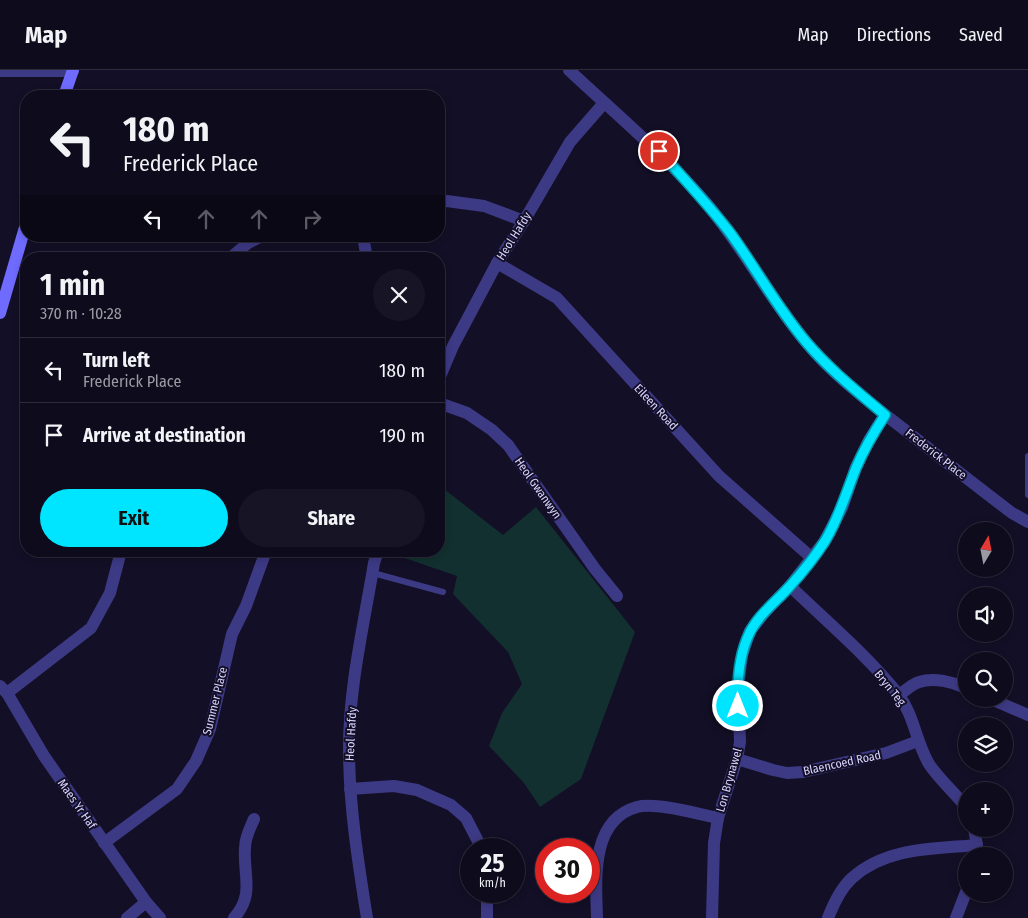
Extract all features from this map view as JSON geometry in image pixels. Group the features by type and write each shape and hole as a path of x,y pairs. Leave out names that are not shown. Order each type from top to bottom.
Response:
{"street":[{"path":"0,71 73,70 66,90"},
{"name":"Frederick Place","path":"569,70 659,151 706,204 731,234 784,314 832,370 885,415 1012,513 1028,522"},
{"name":"Heol Hafdy","path":"445,365 497,263 570,142 604,103"},
{"path":"445,201 484,206 524,221"},
{"path":"0,313 21,242"},
{"path":"235,252 244,242"},
{"name":"Eileen Road","path":"497,263 557,298 719,476 812,558"},
{"name":"Heol Gwanwyn","path":"445,404 467,413 492,430 508,445 595,569 617,596"},
{"name":"Lon Brynawel","path":"712,918 714,843 718,818 737,759 740,742 738,688 742,656 750,632 765,612 790,586 824,542 837,517 869,440 885,415"},
{"path":"3,690 91,628 110,593 119,557"},
{"name":"Summer Place","path":"104,843 177,789 196,762 210,729 232,634 246,606 264,557"},
{"name":"Heol Hafdy","path":"368,918 358,865 350,789 349,746 354,679 377,557"},
{"name":"Bryn Teg","path":"790,586 859,652 899,695 914,724 918,741 930,765 958,798"},
{"path":"899,695 918,682 938,680 958,685"},
{"name":"Maes Yr Haf","path":"3,690 44,756 146,902 160,918"},
{"path":"1010,707 1028,715"},
{"name":"Blaencoed Road","path":"737,759 787,773 803,772 886,754 918,741"},
{"path":"350,789 394,786 417,790 451,805 466,818 476,838"},
{"path":"596,918 596,868 598,854 610,826 621,815 638,807 656,807 718,818"},
{"path":"234,918 242,909 246,897 246,836 254,819"},
{"path":"828,918 833,906 850,879 883,858 904,852 958,850"},
{"path":"127,918 146,902"},
{"path":"956,918 962,902"},
{"path":"487,903 488,918"}],"lane":[{"path":"1028,456 1028,494"},
{"path":"373,573 443,592"}],"green space":[{"path":"445,490 503,535 536,507 635,632 581,779 540,807 524,783 489,746 502,713 522,684 508,652 453,594 457,576 402,557 445,557"}],"route":[{"path":"659,151 731,234 784,314 807,343 832,370 885,415 869,440 856,467 842,508 824,542 790,586 765,612 750,632 742,656 738,706"}]}
